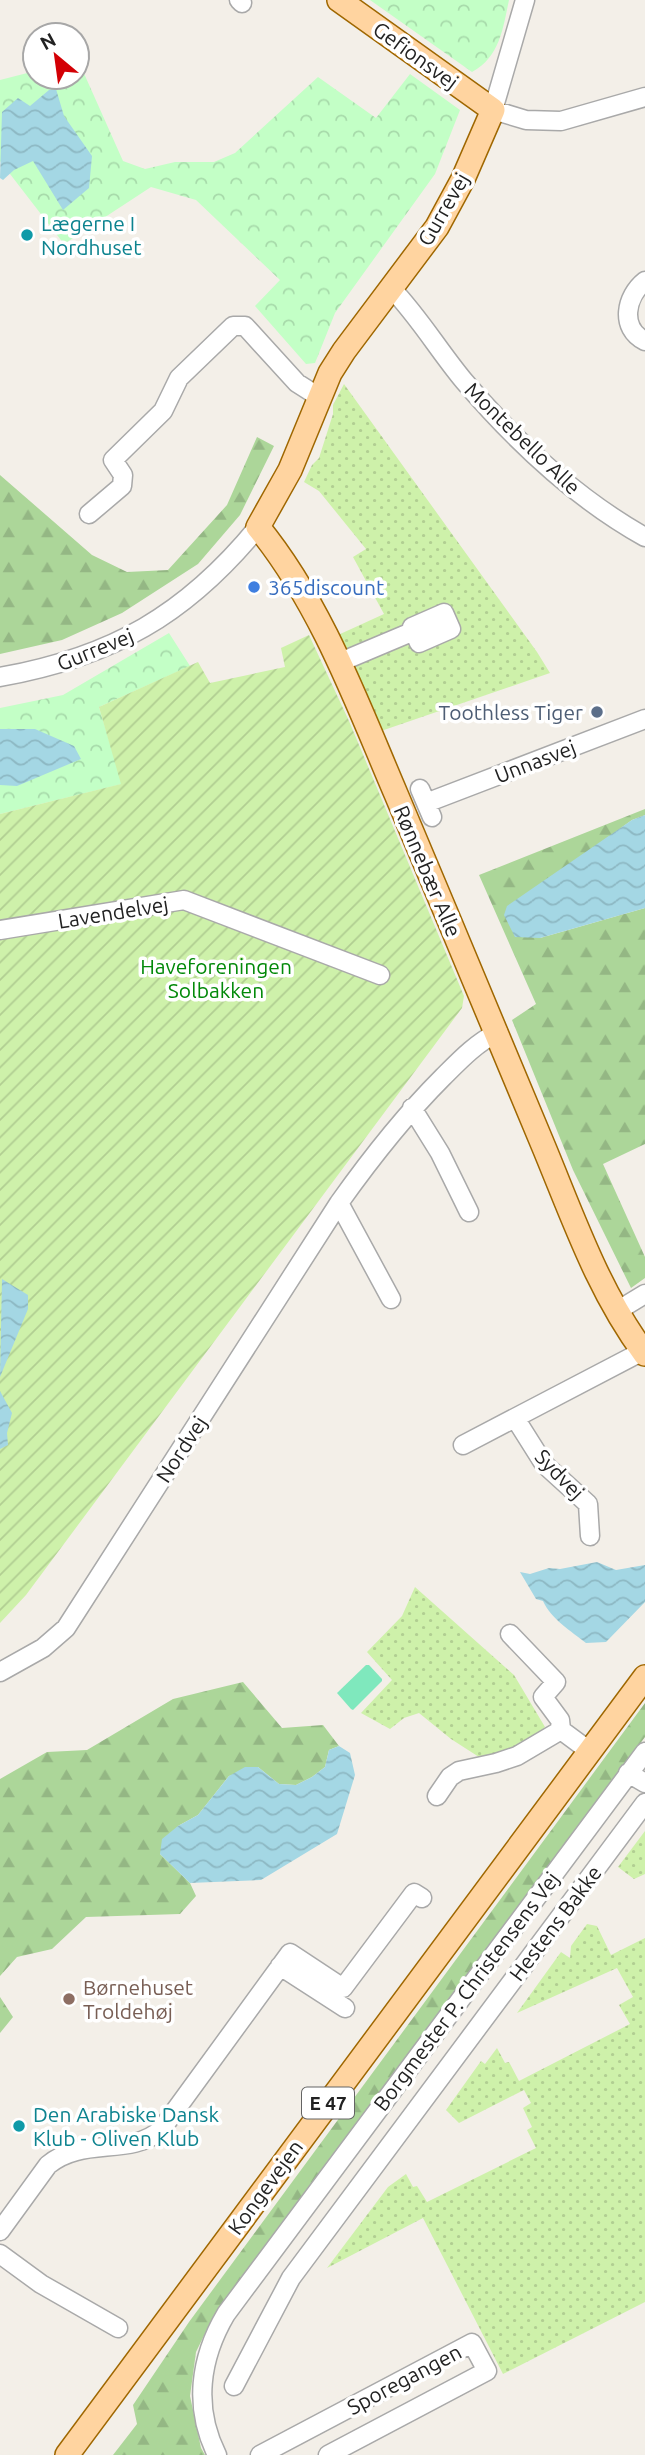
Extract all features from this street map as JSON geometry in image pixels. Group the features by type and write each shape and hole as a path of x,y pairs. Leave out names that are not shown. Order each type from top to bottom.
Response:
{"main road":[{"name":"Gefionsvej","path":"339,0 492,110"},
{"name":"Gurrevej","path":"258,527 290,470 319,397 344,351 437,227 463,179 492,110"},
{"name":"Rønnebær Alle","path":"258,527 290,573 338,663 498,1032 606,1296 629,1304 644,1346"},
{"name":"Kongevejen","path":"627,1698 645,1660"},
{"name":"Kongevejen","path":"67,2455 588,1750 645,1677"}],"street":[{"name":"Gurrevej","path":"492,110 525,0"},
{"path":"492,110 526,120 561,121 645,97"},
{"path":"645,281 631,295 627,307 628,321 634,332 645,341"},
{"name":"Montebello Alle","path":"392,289 502,424 564,483 615,520 645,537"},
{"path":"89,514 122,486 123,475 113,460 163,411 179,378 233,327 245,326 297,383 319,397"},
{"name":"Gurrevej","path":"0,677 74,660 109,647 142,630 204,585 233,558 258,527"},
{"path":"338,663 414,631"},
{"name":"Unnasvej","path":"426,803 645,719"},
{"name":"Lavendelvej","path":"0,930 184,900 380,975"},
{"name":"Nordvej","path":"0,1672 43,1648 66,1628 339,1203 378,1148 412,1108 478,1042 498,1032"},
{"path":"412,1108 440,1153 469,1212"},
{"path":"339,1203 391,1299"},
{"path":"463,1444 644,1346"},
{"name":"Sydvej","path":"515,1418 544,1464 588,1504 590,1536"},
{"path":"510,1634 555,1682 543,1697 560,1720 561,1730 588,1750"},
{"path":"437,1796 450,1777 459,1770 517,1756 561,1730"},
{"name":"Borgmester P. Christensens Vej","path":"216,2455 205,2424 202,2378 207,2355 226,2314 645,1752"},
{"path":"628,1773 645,1783"},
{"name":"Hestens Bakke","path":"234,2386 291,2278 645,1803"},
{"path":"0,2231 48,2165 58,2156 70,2151 138,2142 161,2130 290,1952 343,1988 414,1893 422,1898"},
{"path":"280,1966 345,2008"},
{"path":"440,2026 465,2043"},
{"path":"0,2254 41,2284 117,2328"},
{"path":"269,2258 291,2278"},
{"name":"Sporegangen","path":"260,2455 472,2343 487,2371 328,2455"}],"green space":[{"path":"370,0 509,0 499,41 489,58 472,72"},
{"path":"410,74 460,110 435,174 335,313 315,363 306,364 255,306 280,280 196,200 151,187 64,244 0,161 0,80 21,75 21,91 91,89 123,161 145,169 175,162 214,162 235,153 318,77 376,118"},
{"path":"344,384 550,673 381,731 338,635 384,614 353,557 366,549 319,491 304,482 312,465 319,458 333,414 333,405"},
{"path":"257,437 274,446 240,515 198,564 122,613 62,640 0,654 0,475 92,555 127,572 168,570 227,505"},
{"path":"169,633 190,666 99,707 122,784 0,814 0,708 63,695"},
{"name":"Haveforeningen Solbakken","path":"309,635 349,721 464,996 462,1008 26,1595 0,1623 0,814 121,784 99,707 198,662 210,683 285,667 281,648"},
{"path":"645,809 645,815 632,820 582,856 540,938 645,908 645,1144 603,1164 645,1257 645,1278 631,1288 573,1170 512,1020 536,1004 479,875"},
{"path":"415,1587 514,1675 545,1727 521,1746 479,1757 419,1713 404,1718 390,1729 361,1713 392,1680 367,1652 402,1616"},
{"path":"369,1665 382,1681 353,1710 337,1693"},
{"path":"243,1682 282,1728 323,1725 339,1746 329,1750 325,1767 296,1785 279,1784 258,1767 229,1776 198,1815 178,1826 160,1854 190,1883 196,1896 180,1914 86,1917 52,1949 17,1957 0,1976 0,1779 47,1752 87,1750 173,1699"},
{"path":"645,1703 645,1737 214,2315 196,2352 190,2396 201,2448 205,2455 113,2455 137,2424 133,2405 189,2322"},
{"path":"645,1831 645,1874 634,1879 618,1867"},
{"path":"587,1924 597,1926 611,1955 645,1938 645,2302 503,2374 423,2218 327,2268 388,2187 406,2174 413,2187 417,2186 427,2202 536,2148 527,2130 532,2127 523,2108 531,2103 524,2090 459,2123 446,2110 481,2061 485,2064 497,2048 505,2063 509,2062 519,2081 630,2024 619,2005 633,1997 617,1968 517,2013 561,1952 570,1958 571,1946"},
{"path":"0,1997 13,2017 0,2033"}],"water":[{"path":"48,91 57,91 64,116 92,156 89,188 63,210 33,161 14,170 3,180 0,178 2,112 18,98 30,106"},
{"path":"0,729 35,729 74,746 81,759 17,786 0,785"},
{"path":"645,815 645,908 540,938 515,937 504,915 507,906 632,820"},
{"path":"2,1279 28,1295 28,1309 0,1377"},
{"path":"0,1391 12,1413 7,1433 8,1445 0,1449"},
{"path":"597,1562 616,1570 645,1565 645,1602 606,1642 586,1643 556,1619 543,1601 536,1599 520,1572 530,1574 549,1568 560,1569"},
{"path":"339,1746 350,1753 355,1775 337,1834 261,1880 190,1883 160,1854 162,1839 198,1815 229,1776 245,1767 258,1767 279,1784 296,1785 325,1767 329,1750"}],"place":[{"name":"Lægerne I Nordhuset","path":"27,235"},
{"name":"365discount","path":"254,587"},
{"name":"Toothless Tiger","path":"597,712"},
{"name":"Børnehuset Troldehøj","path":"69,1999"},
{"name":"Den Arabiske Dansk Klub - Oliven Klub","path":"19,2126"}]}
